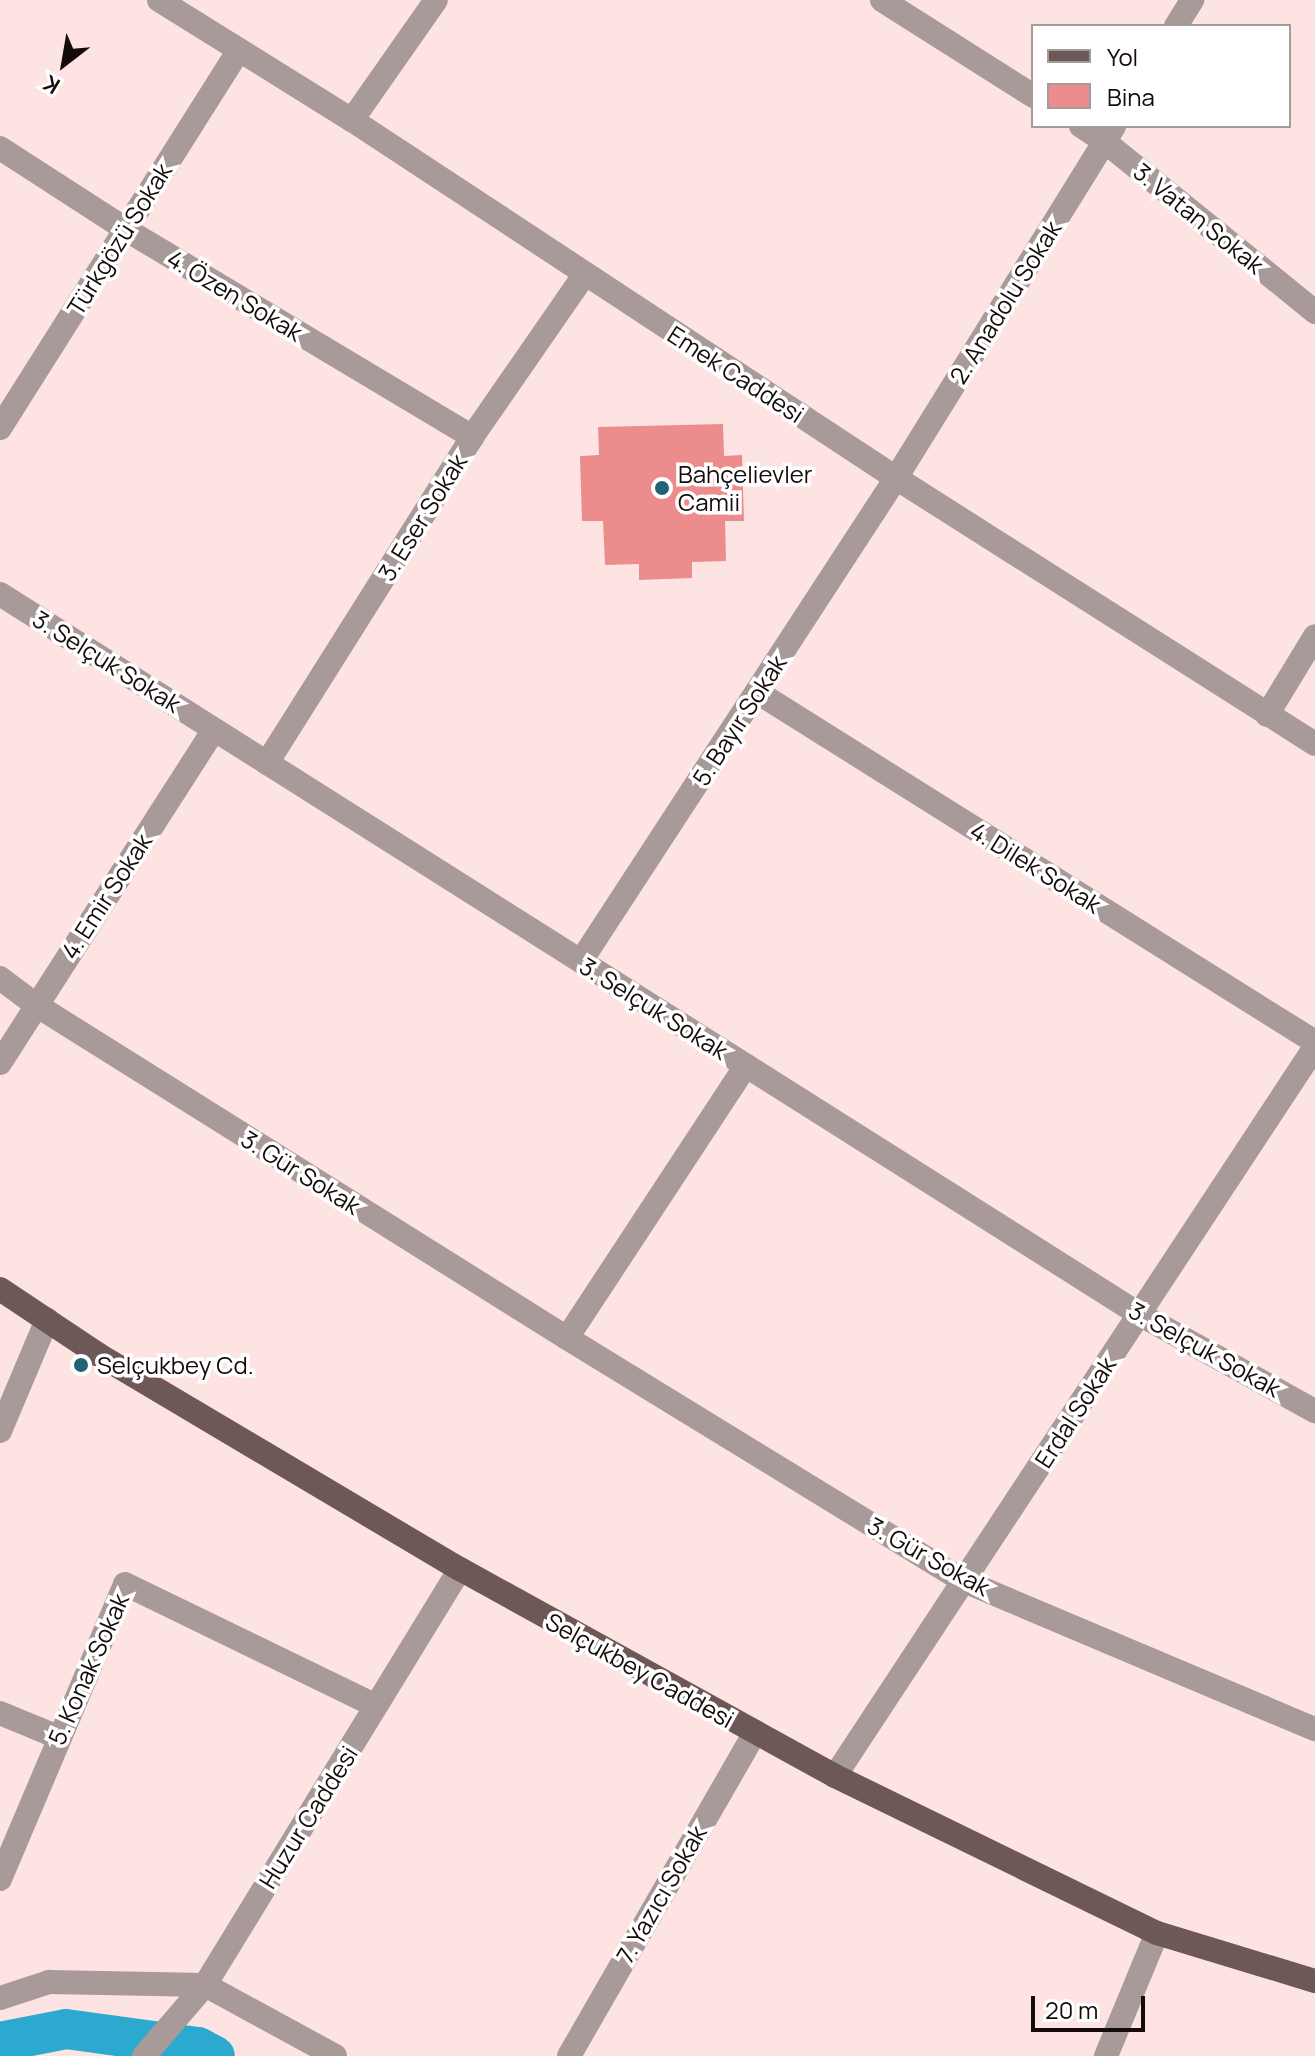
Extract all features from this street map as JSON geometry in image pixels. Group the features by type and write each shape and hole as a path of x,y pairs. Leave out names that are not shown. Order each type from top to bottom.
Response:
{"main road":[{"name":"Selçukbey Caddesi","path":"0,1289 460,1569 835,1776 1157,1933 1315,1981"}],"street":[{"name":"Emek Caddesi","path":"159,0 352,120 896,478 1315,744"},
{"path":"352,120 436,0"},
{"path":"882,0 1031,95"},
{"path":"1177,24 1192,0"},
{"name":"Türkgözü Sokak","path":"0,428 239,50"},
{"name":"3. Vatan Sokak","path":"1089,128 1109,133 1315,312"},
{"name":"2. Anadolu Sokak","path":"896,478 1109,133"},
{"name":"4. Özen Sokak","path":"0,148 125,229 472,437"},
{"name":"3. Eser Sokak","path":"267,763 472,437 584,275"},
{"name":"5. Bayır Sokak","path":"581,961 896,478"},
{"name":"3. Selçuk Sokak","path":"0,594 1139,1314 1315,1411"},
{"path":"1267,715 1315,636"},
{"name":"4. Dilek Sokak","path":"757,692 1315,1044"},
{"name":"4. Emir Sokak","path":"0,1063 214,730"},
{"name":"3. Gür Sokak","path":"0,978 36,1005 567,1338 964,1581 1315,1729"},
{"name":"Erdal Sokak","path":"835,1776 1315,1044"},
{"path":"567,1338 746,1065"},
{"path":"0,1431 47,1320"},
{"name":"Huzur Caddesi","path":"144,2056 205,1985 460,1569"},
{"name":"5. Konak Sokak","path":"0,1879 125,1584 376,1706"},
{"path":"0,1713 58,1737"},
{"name":"7. Yazıcı Sokak","path":"569,2056 755,1732"},
{"path":"1106,2056 1157,1933"},
{"path":"0,1998 49,1982 205,1985 335,2056"}],"building":[{"name":"Bahçelievler Camii","path":"723,424 724,456 742,455 744,521 725,521 726,561 692,562 692,578 639,580 639,564 605,565 603,521 582,521 580,456 599,455 598,427"}],"waterway":[{"path":"0,2042 66,2029 198,2047 215,2056"}],"place":[{"name":"Bahçelievler Camii","path":"662,488"},
{"name":"Selçukbey Cd.","path":"81,1365"}]}
